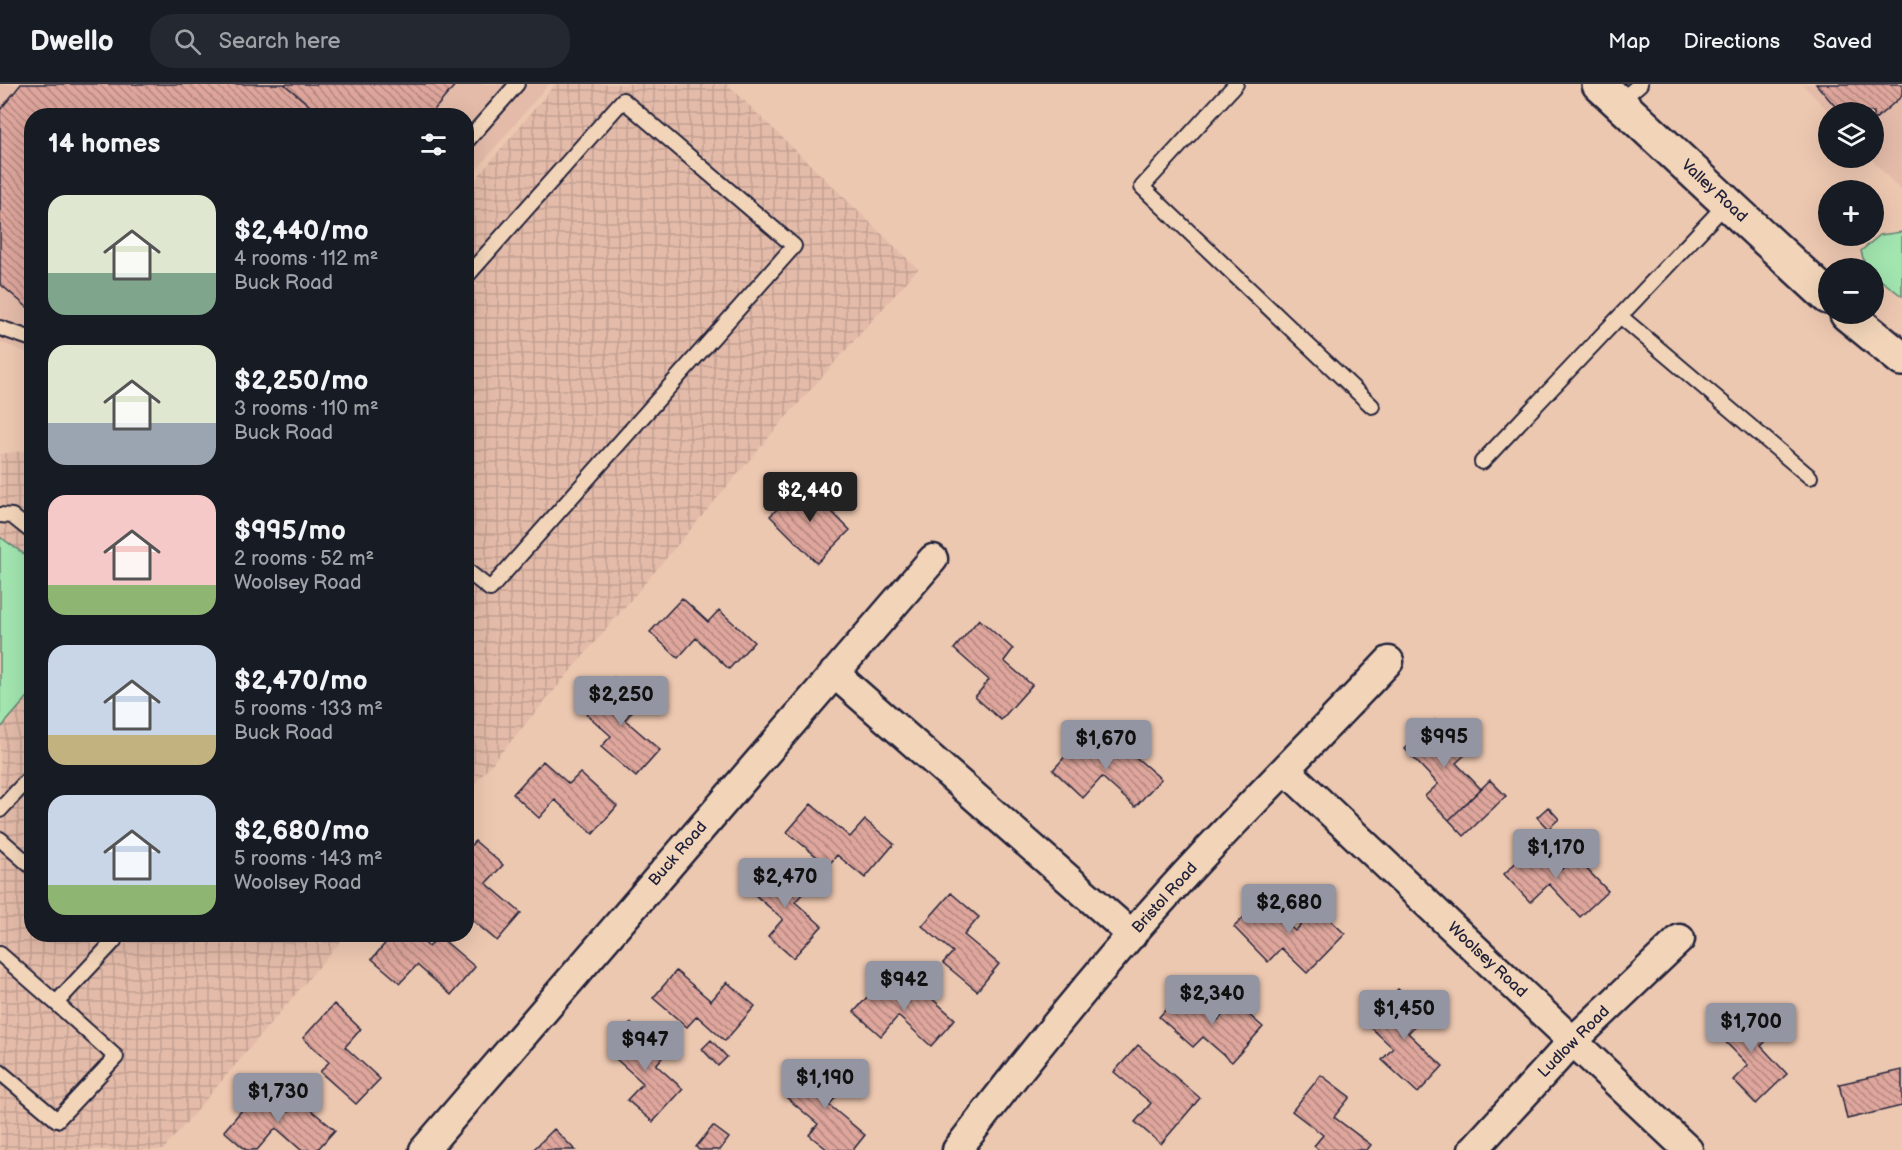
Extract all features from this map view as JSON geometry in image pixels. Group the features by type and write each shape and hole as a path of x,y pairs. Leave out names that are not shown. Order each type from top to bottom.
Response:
{"main road":[{"name":"Valley Road","path":"1619,90 1726,203 1818,288"},
{"path":"1859,324 1902,359"}],"street":[{"name":"Buck Road","path":"424,1150 933,559"},
{"name":"Bristol Road","path":"957,1150 1033,1050 1132,934 1204,854 1389,661"},
{"path":"834,673 1132,934"},
{"name":"Woolsey Road","path":"1286,771 1688,1150"},
{"name":"Ludlow Road","path":"1473,1150 1572,1042 1680,939"}],"lane":[{"path":"474,133 517,84"},
{"path":"1236,84 1142,187 1372,406"},
{"path":"474,268 623,100 794,246 490,589 474,576"},
{"path":"1482,462 1726,203"},
{"path":"1620,316 1810,477"},
{"path":"0,328 24,336"},
{"path":"0,515 12,516 24,526"},
{"path":"0,810 24,784"},
{"path":"0,839 24,860"},
{"path":"56,1003 113,942"},
{"path":"0,954 116,1057 57,1120 0,1072"}],"shaded area":[{"path":"0,84 549,84 474,173 474,108 24,108 24,351 0,342"},
{"path":"555,84 727,84 918,269 781,423 474,785 474,181"},
{"path":"1802,84 1902,84 1902,192 1879,168 1884,168 1884,102 1819,102"},
{"path":"24,451 24,942 340,942 163,1150 0,1150 0,454"}],"green space":[{"path":"1902,232 1902,296 1884,282 1884,258 1863,258 1861,251 1867,246 1884,246 1884,234"},
{"path":"0,537 24,554 24,701 0,729"}],"building":[{"path":"21,84 284,84 312,108 24,108 24,304 0,284 0,110"},
{"path":"284,84 456,84 436,108 312,108"},
{"path":"1816,84 1902,84 1902,96 1884,111 1884,102 1831,102"},
{"path":"803,483 850,530 817,563 770,516"},
{"path":"682,598 708,622 719,610 754,642 729,669 696,638 678,658 650,632"},
{"path":"979,619 1013,649 1004,661 1032,685 1001,720 975,697 989,680 954,649"},
{"path":"614,677 641,701 625,720 660,750 636,777 601,747 611,736 583,711"},
{"path":"1435,720 1467,753 1456,763 1481,789 1449,820 1425,796 1438,784 1405,749"},
{"path":"1087,732 1114,757 1123,746 1161,779 1135,807 1102,777 1083,798 1053,770"},
{"path":"543,761 569,784 580,773 617,806 593,834 555,800 539,818 513,794"},
{"path":"1490,780 1506,796 1464,836 1449,820"},
{"path":"811,804 850,837 865,820 894,844 865,878 837,855 828,866 787,832"},
{"path":"1548,807 1559,819 1548,829 1537,817"},
{"path":"474,842 503,865 486,883 521,913 497,941 474,922"},
{"path":"1537,842 1562,869 1575,857 1608,891 1580,917 1549,884 1530,902 1504,874"},
{"path":"771,861 805,891 795,902 822,926 793,958 768,936 783,919 747,888"},
{"path":"951,893 979,917 964,935 999,964 977,991 943,963 953,952 922,926"},
{"path":"1262,899 1295,931 1318,908 1345,934 1307,973 1281,948 1268,962 1234,927"},
{"path":"386,942 424,942 429,947 434,942 446,942 475,967 451,995 417,965 400,983 372,959"},
{"path":"676,971 711,1001 727,982 755,1006 725,1041 697,1016 687,1027 653,998"},
{"path":"883,979 908,1002 920,988 955,1019 931,1046 898,1016 881,1036 854,1012"},
{"path":"1398,989 1426,1015 1408,1033 1443,1066 1418,1093 1382,1060 1393,1048 1366,1023"},
{"path":"1184,990 1218,1020 1234,1002 1263,1027 1232,1062 1203,1037 1193,1047 1159,1017"},
{"path":"334,1004 361,1029 345,1047 380,1079 356,1104 320,1072 329,1062 303,1038"},
{"path":"1740,1005 1771,1036 1761,1046 1787,1074 1756,1104 1733,1080 1748,1065 1714,1030"},
{"path":"631,1023 665,1054 656,1065 683,1089 653,1122 627,1100 643,1083 607,1051"},
{"path":"711,1040 727,1057 718,1066 702,1049"},
{"path":"1138,1045 1200,1098 1161,1144 1135,1122 1151,1103 1114,1072"},
{"path":"816,1063 845,1086 829,1105 865,1135 853,1150 828,1150 809,1135 818,1124 787,1098"},
{"path":"1902,1070 1902,1106 1847,1119 1839,1084"},
{"path":"1321,1075 1350,1097 1334,1117 1371,1145 1367,1150 1319,1150 1314,1146 1323,1135 1292,1111"},
{"path":"261,1088 288,1112 299,1100 335,1130 317,1150 301,1150 276,1128 257,1150 246,1150 224,1131"},
{"path":"713,1126 729,1138 720,1150 699,1150 696,1147"},
{"path":"554,1129 575,1150 533,1150"}]}
